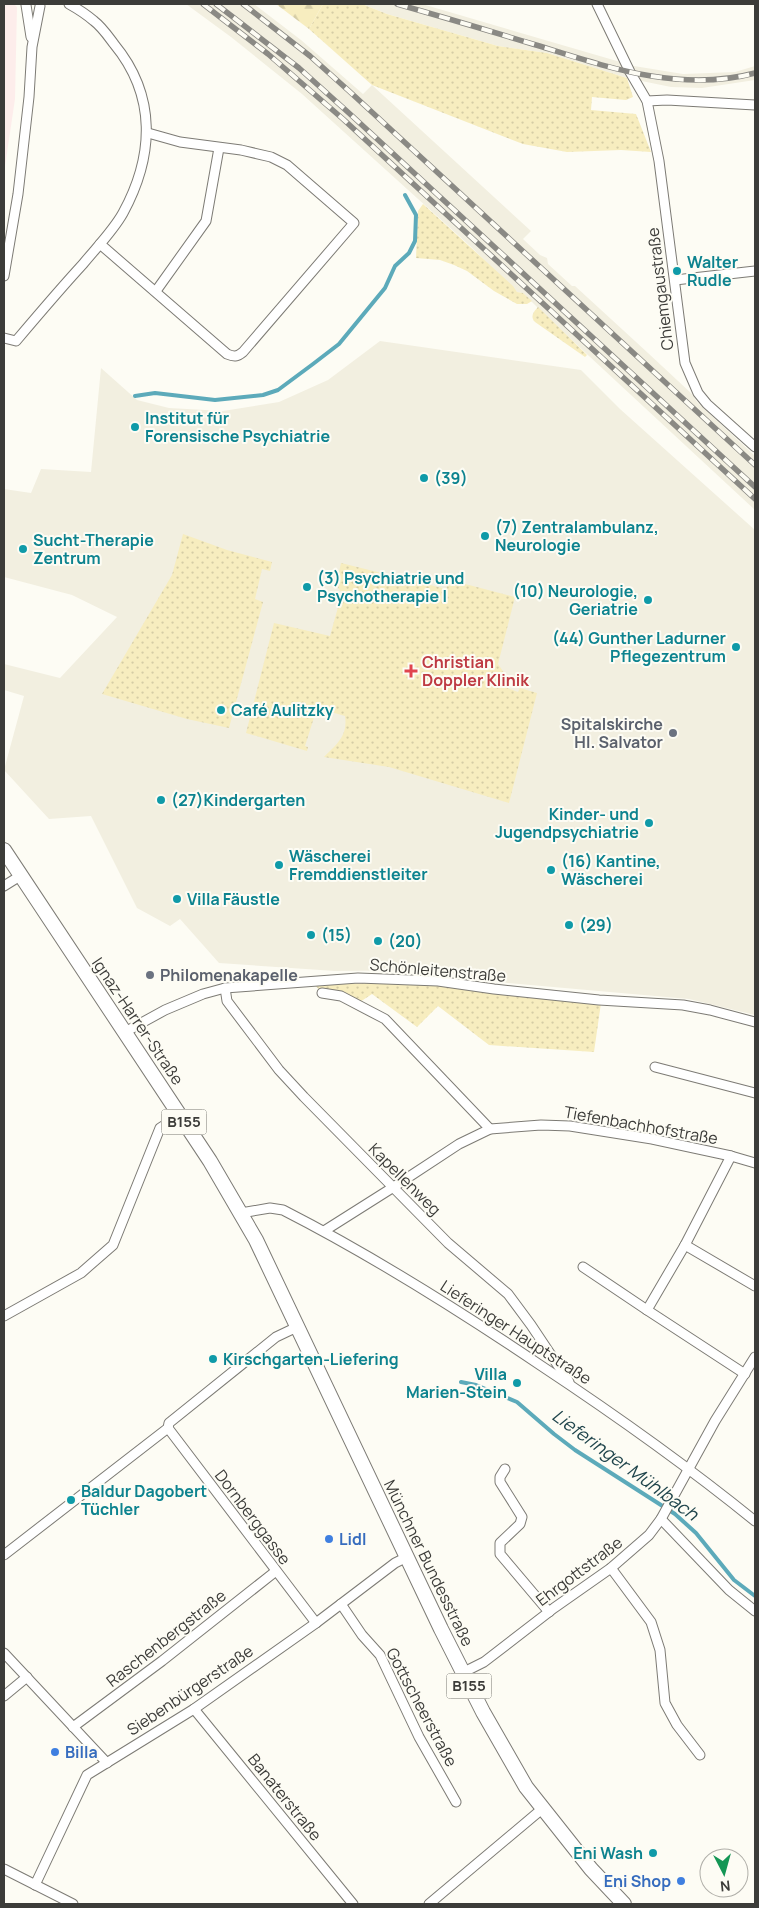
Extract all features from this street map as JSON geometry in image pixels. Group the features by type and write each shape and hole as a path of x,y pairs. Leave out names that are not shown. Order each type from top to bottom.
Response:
{"main road":[{"name":"Ignaz-Harrer-Straße","path":"4,850 180,1115 241,1212"},
{"name":"Münchner Bundesstraße","path":"241,1212 462,1673 526,1787 563,1836 624,1904"}],"street":[{"path":"26,4 34,8 42,5"},
{"path":"26,4 32,47"},
{"path":"4,338 16,341 100,244 122,215 135,187 148,133 146,109 141,89 125,56 96,22 69,4"},
{"name":"Chiemgaustraße","path":"597,4 630,72 647,101 659,161 684,363 694,384 707,404 755,447"},
{"path":"4,276 19,184 29,97 32,47 42,5"},
{"path":"647,101 667,100 755,105"},
{"path":"100,244 227,354 238,356 354,223 287,165 257,153 180,142 148,133"},
{"path":"156,291 206,221 219,148"},
{"path":"675,280 755,271"},
{"path":"4,886 20,876"},
{"name":"Schönleitenstraße","path":"125,1032 165,1010 203,994 224,988 358,978 438,981 599,1000 683,1005 755,1022"},
{"name":"Kapellenweg","path":"224,988 227,1001 279,1070 392,1188 448,1243 508,1294 572,1386"},
{"path":"322,993 340,996 385,1019 490,1129"},
{"path":"655,1067 755,1093"},
{"path":"4,1316 80,1273 113,1245 160,1128 180,1115"},
{"name":"Tiefenbachhofstraße","path":"324,1231 459,1144 490,1129 513,1126 570,1126 652,1139 755,1163"},
{"path":"647,1310 685,1245 731,1156"},
{"name":"Lieferinger Hauptstraße","path":"241,1212 270,1208 283,1210 388,1267 489,1330 572,1386 690,1469 755,1521"},
{"path":"685,1245 755,1286"},
{"path":"583,1267 745,1374"},
{"path":"4,1555 168,1428 168,1423 276,1337 297,1327"},
{"name":"Ehrgottstraße","path":"462,1673 484,1662 639,1546 663,1517 715,1421 755,1357"},
{"name":"Dornberggasse","path":"168,1428 316,1623"},
{"path":"505,1469 500,1477 500,1482 522,1517 520,1524 499,1546 501,1557 552,1610"},
{"path":"663,1517 729,1590 755,1611"},
{"name":"Siebenbürgerstraße","path":"35,1885 87,1775 194,1709 407,1557"},
{"path":"611,1568 651,1622 660,1650 665,1703 677,1725 700,1755"},
{"name":"Raschenbergstraße","path":"74,1727 162,1661 276,1571"},
{"name":"Gottscheerstraße","path":"341,1604 362,1635 380,1655 419,1737 456,1802"},
{"path":"4,1653 107,1763"},
{"path":"4,1696 27,1677"},
{"name":"Banaterstraße","path":"194,1709 353,1904"},
{"path":"429,1904 542,1809"},
{"path":"4,1869 73,1904"}],"shaded area":[{"path":"4,4 14,4 17,7 15,99 4,173"},
{"path":"186,4 254,4 301,40 363,94 372,85 531,231 523,239 540,255 547,258 548,264 572,286 575,286 648,353 755,456 755,510 523,293 517,292 470,246 302,94 231,37"},
{"path":"362,4 422,4 634,66 683,74 735,72 755,66 755,80 702,88 671,87 627,78 547,53 498,46 387,14"},
{"name":"Christian Doppler Klinik","path":"380,341 581,370 620,409 755,530 755,1015 689,999 508,983 434,970 335,971 219,963 180,919 170,926 137,908 91,816 49,819 4,770 24,696 4,690 4,664 60,678 117,617 72,595 4,577 4,489 31,493 41,469 91,472 101,368 137,400 169,408 223,411 279,402 328,380"}],"green space":[{"path":"276,4 323,4 309,29"},
{"path":"323,4 362,4 387,14 498,46 547,53 627,78 633,97 626,100 592,97 591,110 636,114 651,152 621,150 567,152 523,144 372,85 309,29"},
{"path":"423,204 513,286 517,292 523,293 532,301 527,304 517,304 494,291 467,271 454,265 440,260 416,258 418,211"},
{"path":"538,307 587,355 585,357 535,322 533,314"},
{"path":"183,534 227,550 272,562 270,571 262,569 255,599 263,602 229,728 187,719 102,694 172,575"},
{"path":"341,563 446,589 450,580 515,597 498,664 507,677 505,687 518,692 520,688 537,693 509,803 389,767 324,757 337,744 343,734 345,716 317,708 305,746 308,747 307,751 246,733 274,623 330,636 342,593 336,585"},
{"path":"377,983 439,986 601,1003 594,1052 489,1045 438,1006 417,1027 372,994 360,1002 320,990 313,984"}],"waterway":[{"path":"135,396 155,393 215,400 263,395 278,390 313,364 339,344 385,288 395,266 409,253 415,241 416,215 405,195"},
{"name":"Lieferinger Mühlbach","path":"461,1382 476,1385 517,1402 575,1450 675,1514 696,1533 734,1580 755,1596"}],"railway":[{"path":"203,4 268,54 343,119 755,499"},
{"path":"216,4 299,68 755,487"},
{"path":"243,4 310,56 349,91 755,465"},
{"path":"397,4 617,69 644,75 671,79 699,80 755,73"}],"place":[{"name":"Walter Rudle","path":"677,271"},
{"name":"Institut für Forensische Psychiatrie","path":"135,427"},
{"name":"(39)","path":"424,478"},
{"name":"(7) Zentralambulanz, Neurologie","path":"485,536"},
{"name":"Sucht-Therapie Zentrum","path":"23,549"},
{"name":"(3) Psychiatrie und Psychotherapie I","path":"307,587"},
{"name":"(10) Neurologie, Geriatrie","path":"648,600"},
{"name":"(44) Gunther Ladurner Pflegezentrum","path":"736,647"},
{"name":"Christian Doppler Klinik","path":"411,671"},
{"name":"Café Aulitzky","path":"221,710"},
{"name":"Spitalskirche Hl. Salvator","path":"673,733"},
{"name":"(27)Kindergarten","path":"161,800"},
{"name":"Kinder- und Jugendpsychiatrie","path":"649,823"},
{"name":"Wäscherei Fremddienstleiter","path":"279,865"},
{"name":"(16) Kantine, Wäscherei","path":"551,870"},
{"name":"Villa Fäustle","path":"177,899"},
{"name":"(29)","path":"569,925"},
{"name":"(15)","path":"311,935"},
{"name":"(20)","path":"378,941"},
{"name":"Philomenakapelle","path":"150,975"},
{"name":"Kirschgarten-Liefering","path":"213,1359"},
{"name":"Villa Marien-Stein","path":"517,1383"},
{"name":"Baldur Dagobert Tüchler","path":"71,1500"},
{"name":"Lidl","path":"329,1539"},
{"name":"Billa","path":"55,1752"},
{"name":"Eni Wash","path":"653,1853"},
{"name":"Eni Shop","path":"681,1881"}]}
